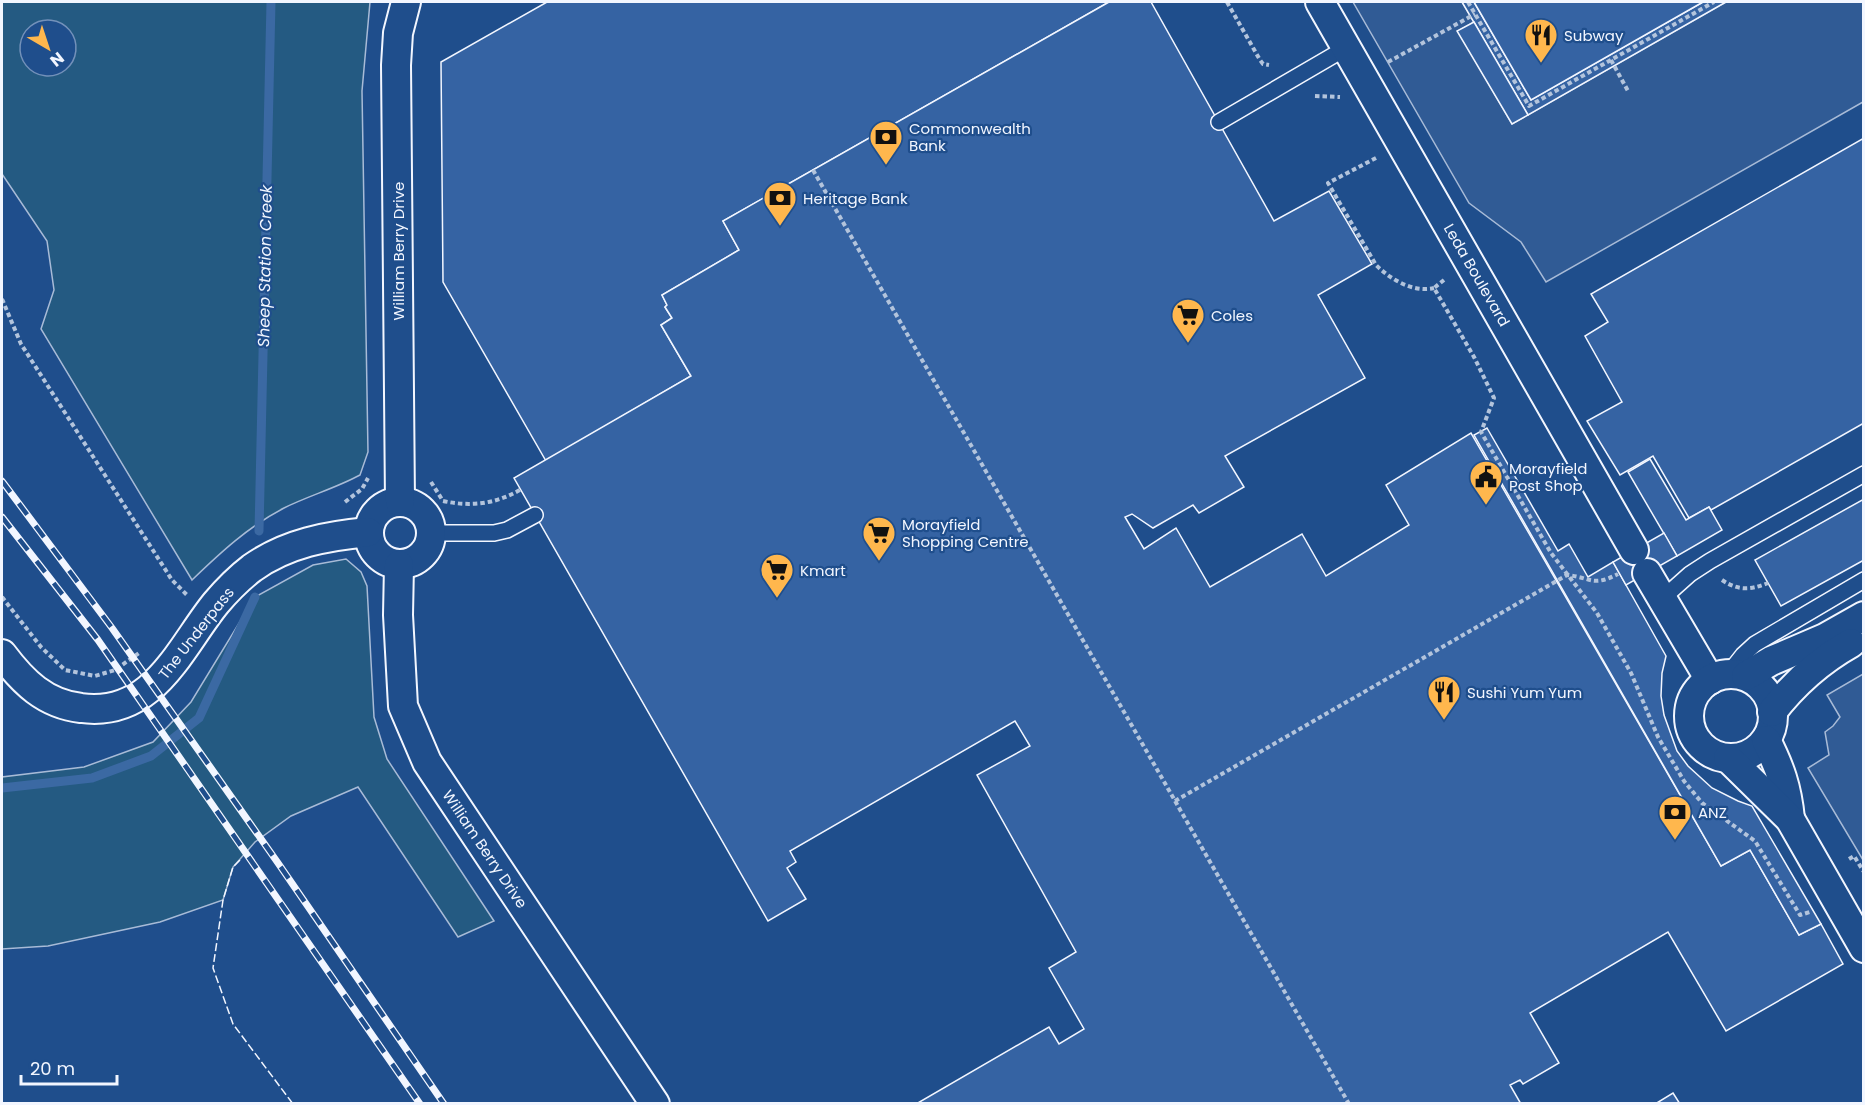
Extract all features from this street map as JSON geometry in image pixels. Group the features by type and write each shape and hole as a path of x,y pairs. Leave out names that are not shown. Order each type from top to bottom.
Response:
{"street":[{"name":"William Berry Drive","path":"400,502 396,65 398,33 406,2"},
{"name":"Leda Boulevard","path":"1320,2 1662,599 1728,677"},
{"path":"400,502 410,503 426,514 432,533 430,543 418,559 409,564 399,565 380,558 369,542 368,532 375,514 390,503 400,502"},
{"name":"The Underpass","path":"2,654 26,683 47,698 84,709 107,708 119,704 142,693 169,669 216,603 254,567 284,550 314,539 368,532"},
{"name":"William Berry Drive","path":"399,565 398,615 403,706 427,762 655,1104"},
{"path":"1728,677 1764,691 1770,700 1772,712 1772,726 1766,740 1749,754 1739,758 1714,755 1703,748 1695,738 1690,726 1689,712 1692,700 1700,688 1825,638 1863,616"},
{"path":"1772,712 1801,678 1818,663 1863,636"},
{"path":"1766,740 1787,791 1790,819"},
{"path":"1728,758 1790,819 1863,948"}],"lane":[{"path":"1219,122 1346,48"},
{"path":"1662,599 1690,574 1710,561 1863,474"},
{"path":"432,533 494,533 507,530 535,515"},
{"path":"1728,677 1743,655 1755,644 1863,580"}],"path":[{"path":"1227,2 1263,64 1269,65"},
{"path":"1468,2 1529,106 1714,2"},
{"path":"1334,96 1363,77 1475,14"},
{"path":"1611,60 1628,91"},
{"path":"1311,96 1343,98"},
{"path":"1385,153 1328,183 1376,265 1382,271 1413,289 1434,288 1446,277"},
{"path":"813,170 1349,1104"},
{"path":"1434,288 1474,357 1494,398 1481,432 1551,553 1597,613 1631,673 1658,737 1684,781 1702,803 1755,841 1800,915 1839,905"},
{"path":"2,299 21,344 172,580 188,596"},
{"path":"426,474 443,501 459,505 492,502 520,490"},
{"path":"1175,801 1567,575 1580,576 1591,581 1604,581 1619,574"},
{"path":"2,597 41,647 65,670 95,676 115,670 143,650"}],"shaded area":[{"path":"2,2 370,2 362,91 368,452 360,475 271,515 235,541 192,580 41,329 54,290 47,241 2,174"},
{"path":"1353,2 1462,2 1474,22 1458,31 1512,124 1726,2 1863,2 1863,102 1546,282 1521,242 1469,203"},
{"path":"346,559 361,572 367,586 374,717 387,759 494,921 458,937 358,787 291,816 255,842 233,867 223,900 160,922 48,946 2,949 2,777 84,767 153,742 191,702 255,597 313,565"},
{"path":"1863,674 1863,860 1808,768 1829,755 1825,732 1840,717 1827,695"}],"building":[{"path":"547,2 1109,2 723,221 739,250 662,295 667,305 665,307 672,318 661,325 691,376 546,461 443,282 441,62"},
{"name":"Morayfield Shopping Centre","path":"1109,2 1151,2 1274,221 1329,191 1372,264 1318,295 1365,378 1225,456 1244,487 1199,513 1193,505 1153,528 1132,514 1125,517 1144,549 1176,528 1210,587 1302,534 1326,576 1409,525 1386,485 1471,433 1721,866 1750,850 1799,935 1821,924 1843,964 1726,1031 1668,932 1530,1013 1559,1063 1523,1084 1520,1080 1510,1085 1521,1104 916,1104 1049,1027 1059,1044 1084,1029 1049,968 1076,952 977,775 1030,746 1015,721 790,851 796,862 787,868 806,899 768,921 514,478 691,376 661,325 672,318 665,307 667,305 662,295 739,250 723,221"},
{"path":"1462,2 1474,2 1531,100 1703,2 1726,2 1528,115"},
{"path":"1474,2 1703,2 1531,100"},
{"path":"1474,22 1528,115 1512,124 1457,31"},
{"path":"1864,138 1864,423 1711,510 1709,507 1689,518 1653,456 1620,475 1587,421 1622,402 1585,336 1608,322 1591,294"},
{"path":"1487,428 1558,551 1569,544 1588,577 1613,562 1666,656 1662,673 1661,696 1664,715 1677,751 1688,766 1712,788 1752,806 1821,924 1799,935 1750,850 1721,866 1474,435"},
{"path":"1650,459 1686,520 1709,507 1722,530 1677,556 1628,472"},
{"path":"1864,499 1864,560 1781,606 1755,560"},
{"path":"1664,533 1677,556 1626,585 1613,562"},
{"path":"1673,1093 1680,1104 1655,1104"}],"waterway":[{"name":"Sheep Station Creek","path":"259,531 271,2"},
{"name":"Sheep Station Creek","path":"2,788 92,778 151,756 199,718 255,597"}],"railway":[{"path":"2,481 112,628 444,1104"},
{"path":"2,517 98,640 420,1104"}],"fence":[{"path":"240,860 233,867 223,900 213,968 233,1024 293,1104"}],"place":[{"name":"Subway","path":"1541,64"},
{"name":"Commonwealth Bank","path":"886,166"},
{"name":"Heritage Bank","path":"780,227"},
{"name":"Coles","path":"1188,344"},
{"name":"Morayfield Post Shop","path":"1486,506"},
{"name":"Morayfield Shopping Centre","path":"879,562"},
{"name":"Kmart","path":"777,599"},
{"name":"Sushi Yum Yum","path":"1444,721"},
{"name":"ANZ","path":"1675,841"}]}
